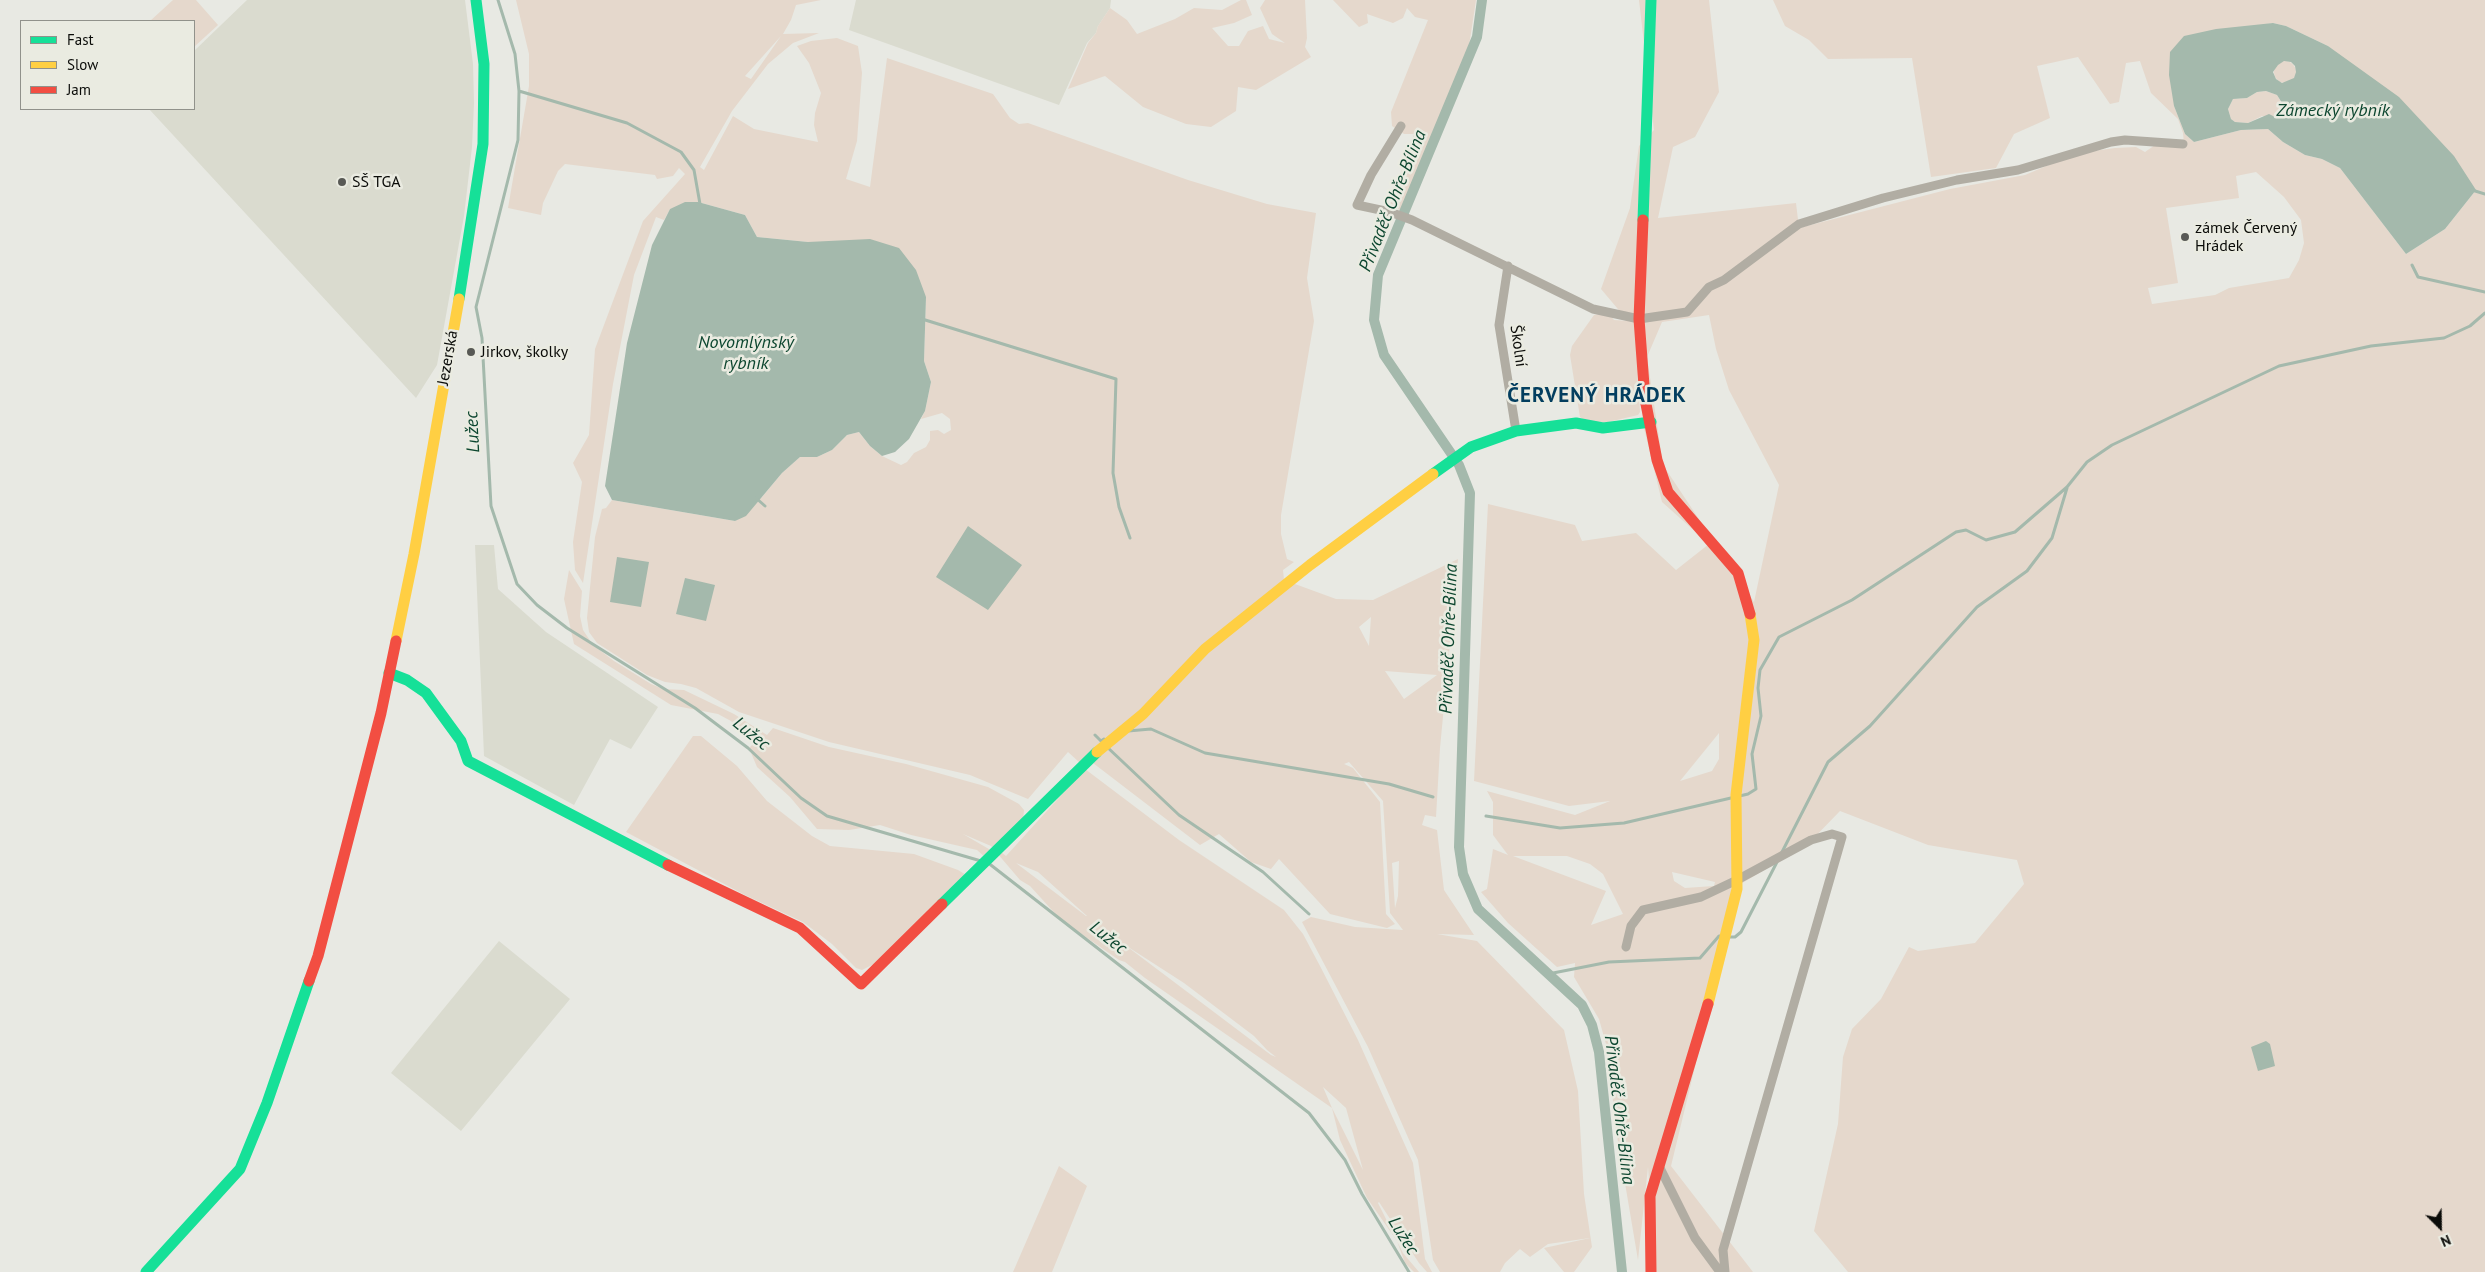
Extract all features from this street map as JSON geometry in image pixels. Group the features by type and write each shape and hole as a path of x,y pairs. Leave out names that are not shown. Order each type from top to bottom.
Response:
{"street":[{"name":"Jezerská","path":"146,1272 224,1190 240,1169 266,1103 318,956 390,673 414,554 474,211 482,153 485,112 484,64 476,0"},
{"path":"1650,1272 1650,1196 1711,993 1737,889 1736,795 1754,640 1750,614 1738,573 1668,492 1657,460 1645,399 1639,319 1651,0"},
{"path":"1401,126 1371,174 1357,205 1390,212 1412,220 1592,309 1639,319 1688,312 1709,287 1724,280 1799,224 1883,198 1957,180 2018,170 2111,142 2125,140 2183,144"},
{"name":"Školní","path":"1508,266 1499,325 1516,431"},
{"path":"390,673 407,680 426,693 461,741 468,761 659,861 800,928 861,984 1083,763 1128,726 1205,649 1310,565 1445,465 1465,451 1498,436 1516,431 1576,423 1603,428 1651,422"},
{"path":"1626,947 1631,926 1643,910 1701,897 1737,880 1810,840 1832,834 1842,837 1722,1250 1725,1272"},
{"path":"1659,1166 1695,1238 1720,1272"}],"shaded area":[{"path":"173,0 196,0 218,25 195,46 195,20 151,20"},
{"name":"SŠ TGA","path":"247,0 465,0 473,64 474,103 472,147 464,216 437,365 416,398 150,110 195,110 195,50"},
{"path":"516,0 821,0 796,5 791,20 783,34 819,33 793,43 768,64 732,111 700,167 704,170 733,116 754,129 818,142 814,125 815,113 821,93 809,63 797,46 811,41 837,38 858,46 862,73 857,141 846,179 870,187 887,58 993,94 1010,118 1019,124 1028,123 1188,180 1267,204 1316,213 1307,278 1314,321 1281,515 1281,534 1287,559 1294,562 1283,570 1284,580 1336,599 1373,600 1458,559 1440,748 1436,817 1425,815 1422,825 1437,830 1444,890 1474,935 1437,934 1477,941 1564,1030 1578,1091 1584,1194 1592,1247 1574,1272 1564,1272 1544,1248 1590,1238 1548,1244 1530,1257 1520,1249 1505,1263 1500,1272 1440,1272 1433,1260 1418,1160 1368,1047 1302,922 1311,917 1355,927 1403,930 1390,913 1383,801 1349,762 1344,764 1353,768 1380,802 1386,914 1395,924 1387,928 1330,914 1279,859 1271,869 1251,862 1219,834 1200,845 1093,763 1079,762 1068,752 1028,799 970,775 829,742 739,712 696,688 665,682 647,675 597,643 589,632 587,618 595,537 602,509 606,508 612,500 735,521 762,497 782,473 800,457 817,457 832,450 847,435 859,432 870,446 882,456 901,465 907,462 914,453 926,447 930,440 930,431 938,430 944,434 951,430 950,419 942,413 921,419 925,411 931,382 924,361 926,297 808,242 757,237 745,215 698,202 670,209 664,220 656,217 634,275 613,384 583,583 575,570 573,542 582,482 573,463 589,435 595,349 643,221 685,174 679,168 673,176 657,179 655,175 565,164 558,171 543,203 541,215 508,208 529,86 529,54","holes":["781,36 751,79 745,76","1371,617 1369,646 1359,627","1385,671 1437,675 1404,699","1399,861 1398,896 1395,908 1392,863"]},
{"path":"856,0 1111,0 1110,8 1098,26 1096,33 1087,43 1059,105 849,30"},
{"path":"1241,0 1246,0 1252,15 1234,23 1212,28 1228,46 1239,46 1248,31 1263,26 1269,39 1285,43 1272,34 1260,8 1265,0 1305,0 1307,38 1305,47 1311,57 1256,90 1238,87 1236,111 1211,127 1186,124 1143,107 1105,76 1068,89 1088,43 1110,8 1127,20 1137,34 1175,19 1194,8 1222,10"},
{"path":"1333,0 1476,0 1469,46 1401,210 1389,207 1414,134 1404,134 1392,126 1391,112 1428,20 1415,17 1407,8 1403,18 1393,23 1367,14 1368,23 1359,27"},
{"path":"1639,0 1709,0 1719,92 1695,137 1673,147 1658,218 1796,203 1799,228 1950,189 2025,175 2058,161 2093,151 2136,147 2145,152 2155,145 2184,144 2183,133 2178,119 2151,93 2140,61 2126,63 2119,102 2110,104 2078,57 2037,66 2050,118 2014,134 1996,168 1931,177 1912,58 1828,59 1809,40 1785,26 1773,0 2485,0 2485,1272 1848,1272 1814,1231 1838,1124 1843,1057 1852,1029 1881,999 1909,947 1918,951 1975,943 2024,884 2017,860 1928,845 1840,811 1808,844 1739,885 1671,1166 1753,1272 1656,1272 1648,1167 1638,1260 1615,1124 1609,1055 1599,1019 1574,977 1575,963 1557,967 1508,923 1481,892 1487,889 1493,849 1508,855 1493,835 1493,802 1487,791 1575,815 1610,801 1569,806 1474,781 1488,504 1575,525 1582,541 1636,533 1676,570 1709,544 1662,502 1644,428 1637,369 1640,412 1638,415 1604,423 1584,420 1580,417 1570,355 1572,346 1594,315 1600,314 1611,316 1614,320 1628,321 1601,289 1630,208 1639,146 1654,130","holes":["2273,23 2286,26 2328,46 2476,190 2445,229 2406,254 2340,168 2322,159 2305,155 2283,142 2268,129 2241,130 2194,142 2185,134 2174,106 2251,27","2256,172 2284,197 2301,220 2304,243 2299,260 2289,278 2229,288 2215,295 2152,304 2148,288 2178,283 2166,208 2239,198 2236,176","1709,315 1716,349 1729,390 1779,485 1754,602 1663,465 1647,357 1662,322","1719,733 1719,759 1712,771 1680,781","1513,856 1567,856 1590,864 1603,874 1623,914 1591,925 1606,891","1672,872 1715,882 1714,886 1685,888 1674,881"]},
{"path":"2285,61 2293,64 2296,72 2293,80 2285,83 2277,80 2274,72 2277,64"},
{"path":"2266,91 2277,95 2284,110 2281,116 2277,118 2262,116 2248,123 2235,122 2231,119 2228,109 2233,99 2247,98 2257,92"},
{"path":"475,545 494,545 498,589 546,632 658,707 631,749 610,739 574,805 484,756"},
{"path":"569,570 582,591 580,616 583,630 593,645 614,661 651,684 663,689 684,690 734,714 767,735 773,728 829,747 906,764 988,787 1019,804 1024,810 1023,820 996,848 1006,856 1085,769 1179,840 1284,910 1303,934 1358,1040 1413,1163 1425,1259 1432,1272 1427,1272 1419,1263 1379,1202 1397,1241 1367,1198 1340,1140 1332,1108 1145,978 1125,962 1119,960 1061,920 1030,886 1020,880 991,846 963,834 994,852 987,859 977,850 911,835 880,825 849,830 817,829 790,797 757,767 749,748 754,743 746,738 731,721 718,714 671,705 574,644 564,599","holes":["1016,863 1038,872 1086,916","1125,945 1184,983 1254,1036 1276,1057","1323,1087 1346,1108 1363,1170 1332,1108"]},
{"path":"693,736 701,736 737,766 767,801 812,836 830,846 914,854 958,870 968,876 880,961 862,970 856,968 832,944 803,922 745,895 626,832"},
{"path":"499,941 570,999 461,1131 391,1073"},
{"path":"1059,1166 1087,1186 1052,1272 1013,1272"},
{"path":"1397,1241 1403,1253 1419,1272 1414,1272 1405,1263"}],"water":[{"name":"Zámecký rybník","path":"2273,23 2286,26 2328,46 2399,97 2454,156 2476,190 2445,229 2406,254 2340,168 2322,159 2305,155 2283,142 2268,129 2241,130 2194,142 2185,134 2174,106 2169,75 2170,52 2184,36 2216,29","holes":["2284,61 2291,62 2295,66 2296,72 2294,78 2282,83 2276,79 2273,72","2266,91 2277,95 2282,103 2284,110 2281,116 2277,118 2269,114 2248,123 2235,122 2231,119 2228,109 2233,99 2247,98 2257,92"]},
{"name":"Novomlýnský rybník","path":"685,202 698,202 745,215 757,237 808,242 870,239 899,248 916,270 926,297 924,361 931,382 925,411 909,439 895,452 882,456 870,446 859,432 847,435 832,450 817,457 800,457 782,473 746,516 735,521 612,500 605,486 627,343 652,245 670,209"},
{"path":"968,526 1022,565 988,610 936,577"},
{"path":"617,557 649,562 641,607 610,602"},
{"path":"685,578 715,585 706,621 676,614"},
{"path":"2266,1041 2270,1044 2275,1066 2258,1071 2251,1047"}],"waterway":[{"name":"Lužec","path":"498,0 515,54 519,91 518,140 476,307 482,338 491,506 517,584 537,605 567,628 695,708 748,748 801,798 827,816 981,861"},
{"name":"Přivaděč Ohře-Bílina","path":"1482,0 1477,37 1378,275 1374,320 1384,355 1459,465 1470,493 1459,847 1463,874 1478,909 1582,1005 1592,1025 1599,1052 1622,1272"},
{"path":"519,91 627,123 681,152 694,170 700,204"},
{"path":"2472,190 2485,194"},
{"path":"2412,265 2418,277 2485,292"},
{"path":"1486,816 1560,828 1624,823 1748,794 1756,789 1752,754 1761,716 1758,688 1760,670 1779,637 1852,600 1956,532 1966,530 1986,540 2015,532 2067,487 2087,462 2112,445 2279,366 2371,346 2444,338 2470,326 2485,313"},
{"path":"922,319 1116,379 1113,473 1119,507 1130,538"},
{"path":"1781,854 1828,762 1870,726 1977,607 2027,571 2052,538 2067,488"},
{"path":"756,498 765,506"},
{"path":"1128,731 1151,729 1205,753 1389,784 1433,797"},
{"path":"1095,735 1101,741 1104,739"},
{"path":"1106,746 1179,815 1263,872 1309,914"},
{"name":"Lužec","path":"987,862 1309,1113 1345,1160 1362,1194 1409,1272"},
{"path":"1728,937 1735,937 1741,932 1777,862"},
{"path":"1548,974 1609,962 1700,958 1719,936 1722,936"}],"traffic: fast":[{"path":"459,299 483,144 484,64 476,0"},
{"path":"1643,220 1651,0"},
{"path":"1433,474 1471,447 1516,431 1576,423 1603,428 1651,422"},
{"path":"389,673 407,680 426,693 461,741 468,761 668,865"},
{"path":"942,904 1097,752"},
{"path":"146,1272 240,1169 267,1103 309,981"}],"traffic: slow":[{"path":"396,641 414,554 459,299"},
{"path":"1097,752 1143,714 1205,649 1310,565 1433,474"},
{"path":"1708,1004 1737,889 1736,795 1754,640 1750,614"}],"traffic: jam":[{"path":"1643,220 1639,319 1645,399 1657,460 1668,492 1738,573 1750,614"},
{"path":"309,981 318,956 381,713 396,641"},
{"path":"668,865 800,928 861,984 942,904"},
{"path":"1651,1272 1650,1196 1708,1004"}],"place":[{"name":"SŠ TGA","path":"342,182"},
{"name":"zámek Červený Hrádek","path":"2185,237"},
{"name":"Jirkov, školky","path":"471,352"}],"district":[{"name":"ČERVENÝ HRÁDEK","path":"1597,396"}]}
